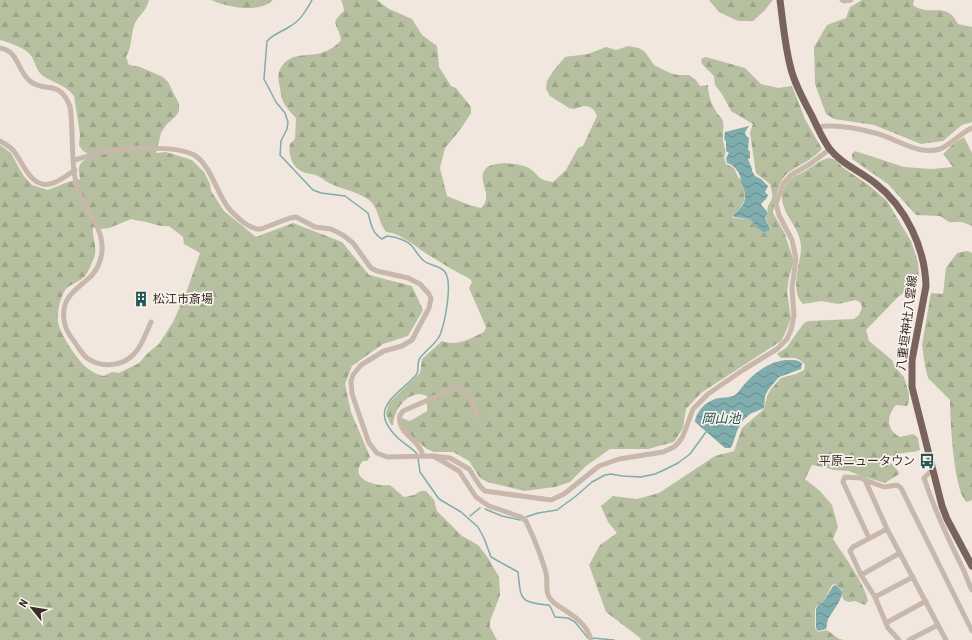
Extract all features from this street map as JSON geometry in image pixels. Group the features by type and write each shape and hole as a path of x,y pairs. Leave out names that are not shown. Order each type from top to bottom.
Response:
{"main road":[{"name":"八重垣神社八雲線","path":"780,0 791,70 817,127 836,156 874,182 890,197 904,216 919,244 926,275 926,286 912,360 911,378 914,400 942,506 947,519 972,566"}],"street":[{"path":"842,0 851,0"},
{"path":"0,48 10,51 29,80 38,86 57,89 68,100 70,106 78,190 99,232 102,250 100,262 93,274 73,291 67,301 64,313 67,331 87,358 104,365 113,365 134,356 151,322"},
{"path":"817,127 830,125 876,133 925,151 941,149 972,128"},
{"path":"0,141 13,150 30,176 41,184 55,182 75,170"},
{"path":"74,160 106,151 145,148 168,149 193,154 198,157 206,167 228,208 251,228 256,230 261,229 290,218 296,218 315,228 332,229 353,243 371,268 377,271 408,278 423,287 429,294 430,303 426,316 412,340 402,346 384,351 369,359 356,370 351,381 352,394 369,442 373,449 377,453 387,457 433,456 450,458 463,465 485,491 551,500 564,494 604,464 619,459 662,452 674,447 683,436 693,409 708,394 777,349 789,335 794,316 792,288 796,259 792,240 779,215 776,204 783,184 791,175 810,164 830,149"},
{"path":"420,456 422,450 418,444 406,434 400,425 400,415 403,411 458,387 467,392 479,418"},
{"path":"433,456 459,471 476,497 483,502 489,506 512,513 526,521 540,555 546,575 546,588 549,597 578,619 588,630 591,639"},
{"path":"932,470 924,478 927,488 940,521 972,590"},
{"path":"869,538 843,482 847,477 865,480 884,486 897,484 901,488 972,631"},
{"path":"865,480 900,553 946,640"},
{"path":"888,528 851,548 850,551 861,575 875,597 888,628 899,640"},
{"path":"861,575 900,553"},
{"path":"875,597 913,577"},
{"path":"886,624 926,601"},
{"path":"909,640 938,625"}],"green space":[{"path":"0,0 149,0 145,9 134,25 130,48 126,57 129,65 140,67 163,77 168,82 179,104 179,111 176,116 166,125 161,133 156,153 166,152 192,160 204,172 210,184 211,191 224,211 256,237 293,223 342,242 369,275 412,286 423,310 408,336 383,344 352,366 345,384 351,412 370,457 367,461 363,461 359,467 359,473 361,477 372,483 378,485 390,485 404,497 414,495 421,491 426,491 434,500 437,511 462,536 478,545 488,558 499,577 500,595 490,621 490,627 497,640 0,640 0,145 11,153 23,175 32,185 48,190 80,179 79,171 81,163 89,157 89,154 83,151 79,145 80,134 74,96 71,92 43,76 27,51 13,44 0,40","holes":["131,219 161,226 169,226 183,237 184,244 200,253 186,293 173,322 159,344 139,363 119,373 112,372 104,376 87,368 74,354 59,327 59,309 62,296 66,289 84,277 89,270 95,254 93,228 98,226 102,229 109,228"]},
{"path":"211,0 273,0 260,7 243,8 225,5"},
{"path":"341,0 377,0 389,9 412,19 422,35 437,46 439,67 451,86 456,88 471,107 471,113 460,130 445,148 440,168 447,196 481,208 486,199 483,176 484,171 487,168 492,165 504,163 523,166 527,167 544,180 553,182 566,170 578,148 583,146 597,116 594,110 590,107 584,106 574,109 569,108 550,96 546,89 547,81 565,57 588,54 606,47 616,50 628,46 639,48 645,52 654,65 670,73 689,75 696,80 700,86 708,85 711,102 723,122 724,158 726,164 734,168 741,180 745,193 744,201 739,210 733,215 733,218 750,219 757,228 764,233 770,230 771,227 768,225 766,217 772,198 772,193 770,184 756,173 750,133 753,124 731,111 722,94 715,85 714,76 702,64 701,59 706,57 745,68 761,84 778,88 792,86 805,119 822,149 815,156 793,169 785,176 779,185 776,196 773,213 784,232 794,261 789,277 787,292 791,318 781,341 701,393 686,409 683,428 674,442 648,449 610,449 586,466 570,482 555,487 524,491 487,482 480,478 469,461 453,452 434,452 427,449 404,430 401,421 402,418 410,421 427,411 427,396 420,394 409,397 399,407 393,425 391,425 386,414 389,403 420,373 422,359 442,341 453,343 464,341 484,332 486,327 469,288 472,282 470,279 441,263 403,238 386,232 381,224 375,207 369,200 359,194 329,183 318,176 299,170 290,156 290,144 295,139 296,118 283,102 278,76 279,72 282,66 290,59 324,52 332,48 341,40 335,22 344,11"},
{"path":"709,0 773,0 753,21 738,21 719,12"},
{"path":"862,0 914,0 913,5 920,9 943,11 953,17 958,24 972,27 972,122 962,125 943,141 921,144 874,125 834,119 826,114 815,84 814,47 827,25 846,18 850,7"},
{"path":"964,137 972,153 972,226 962,222 949,222 940,216 916,215 888,184 852,159 852,154 855,151 904,167 932,169 953,167 943,154 953,144"},
{"path":"829,158 836,160 842,167 870,186 887,201 911,241 918,262 919,281 898,297 866,330 869,341 892,360 895,367 904,377 909,394 907,406 896,405 890,414 890,427 895,434 900,437 913,434 918,438 920,450 893,457 889,461 899,474 885,483 849,471 834,470 812,465 805,479 820,491 832,505 838,527 833,539 858,578 868,601 865,605 855,601 848,602 844,600 842,597 843,591 835,584 832,585 824,601 817,605 815,609 815,628 818,632 827,630 839,639 844,640 641,640 606,612 589,565 600,545 617,533 608,522 601,506 613,496 637,499 659,493 715,456 734,451 742,428 764,409 767,396 771,389 781,378 804,370 805,365 800,360 794,358 781,358 777,354 787,347 803,324 808,321 854,319 859,315 862,308 861,303 856,300 838,304 821,301 803,304 797,292 796,284 801,254 800,238 786,212 782,196 785,187 793,177"},
{"path":"967,251 972,253 972,500 967,502 959,485 956,471 952,438 950,400 928,378 922,345 931,293 943,294 946,268 957,253"}],"water":[{"path":"749,126 745,132 746,136 749,138 748,149 750,152 750,158 748,159 755,176 761,179 768,186 765,192 768,195 761,204 768,214 765,217 770,230 764,233 757,228 750,219 734,217 733,215 743,204 745,192 737,171 733,166 727,163 726,158 729,153 726,151 726,142 724,138 725,132"},
{"name":"岡山池","path":"785,360 794,360 802,363 801,369 779,377 765,396 764,408 750,414 742,421 730,448 725,448 695,422 700,410 707,403 716,399 735,395 751,377 761,369 773,363"},
{"path":"836,585 843,592 839,602 828,619 826,629 818,631 816,628 816,609 818,605 824,601 833,586"}],"waterway":[{"path":"312,0 300,19 267,41 264,79 276,102 285,113 288,122 287,129 281,141 280,155 313,190 321,193 345,196 368,213 372,228 379,237 382,239 390,236 407,242 424,261 443,270 447,277 447,303 440,335 420,358 416,375 395,395 385,409 384,417 388,426 398,438 417,454"},
{"path":"526,517 538,513 557,510 592,482 605,475 611,474 641,477 655,474 664,470 678,463 690,454 706,432"},
{"path":"418,458 420,472 439,499 461,512 478,527 491,557 518,572 520,589 523,598 532,603 550,606 555,617 568,618 575,622 588,638"},
{"path":"470,516 480,508"},
{"path":"485,509 502,516 520,520"},
{"path":"592,638 614,640"}],"place":[{"name":"松江市斎場","path":"141,299"},
{"name":"平原ニュータウン","path":"927,461"}]}
